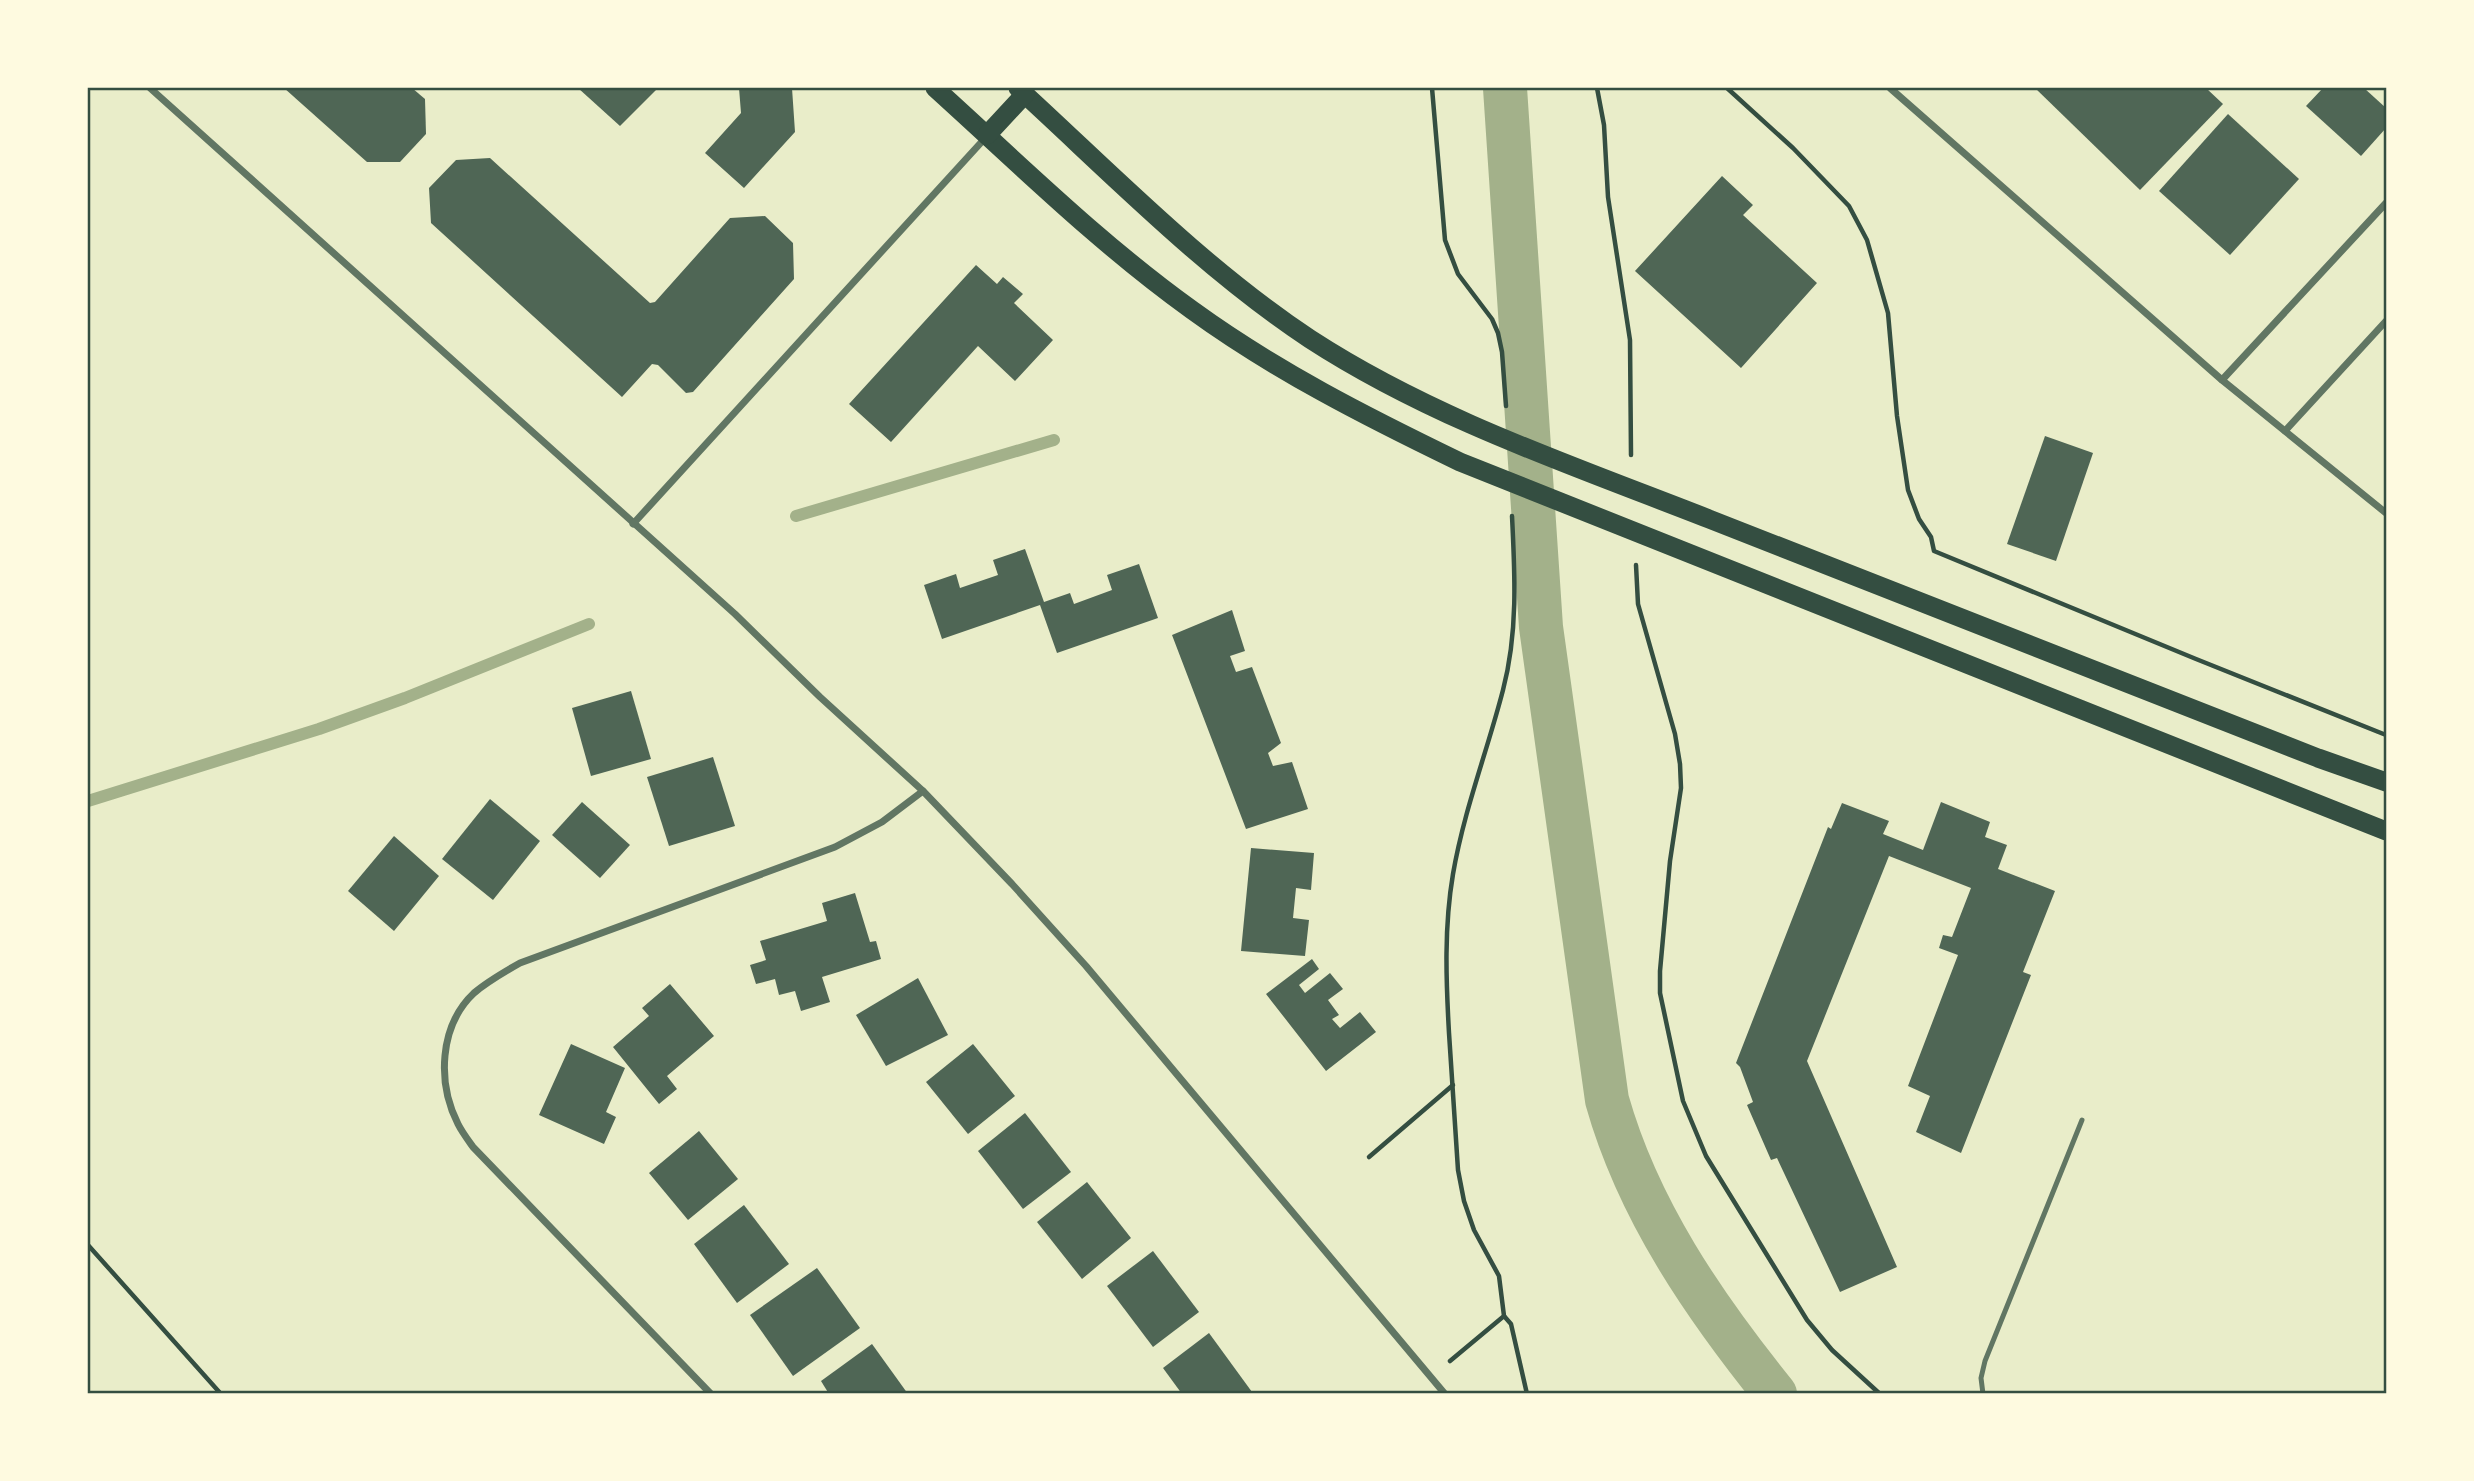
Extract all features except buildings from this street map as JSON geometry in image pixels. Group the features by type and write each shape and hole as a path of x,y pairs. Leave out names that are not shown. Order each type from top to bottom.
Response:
{"highway":[{"path":"935,88 1122,255 1192,310 1328,396 1460,462 2386,831"},
{"path":"987,135 1021,91 1182,239 1255,300 1360,369 1461,421 2305,753 2386,782"}],"street":[{"path":"150,88 735,614 820,697 923,791 1086,966 1446,1394"},
{"path":"1890,88 2222,380 2386,513"},
{"path":"633,524 987,135"},
{"path":"2222,380 2386,203"},
{"path":"2285,431 2386,321"},
{"path":"711,1394 473,1147 458,1125 448,1098 443,1068 447,1042 457,1014 473,994 520,963 835,847 882,822 923,791"}],"lane":[{"path":"1983,1394 1981,1378 1985,1361 2082,1120"}],"path":[{"path":"1432,88 1445,240 1458,274 1492,319 1498,333 1506,394"},
{"path":"1597,88 1604,125 1608,197 1630,340 1632,489"},
{"path":"1727,88 1793,148 1849,206 1867,240 1888,313 1896,416 1908,490 1919,519 1931,537 1934,551 2386,735"},
{"path":"1634,532 1637,604 1675,734 1680,764 1681,788 1670,862 1660,993 1683,1101 1706,1156 1807,1320 1832,1350 1880,1394"},
{"path":"1515,571 1514,629 1508,668 1466,811 1448,907 1446,951 1458,1170 1464,1201 1474,1230 1499,1276 1504,1315 1511,1324 1527,1394"},
{"path":"1369,1157 1452,1085"},
{"path":"88,1245 221,1394"},
{"path":"1431,1377 1504,1315"}],"waterway":[{"path":"1505,88 1541,627 1607,1100 1636,1180 1676,1255 1723,1326 1775,1394"},
{"path":"796,516 1054,440"},
{"path":"88,801 319,729 405,698 589,624"}]}
